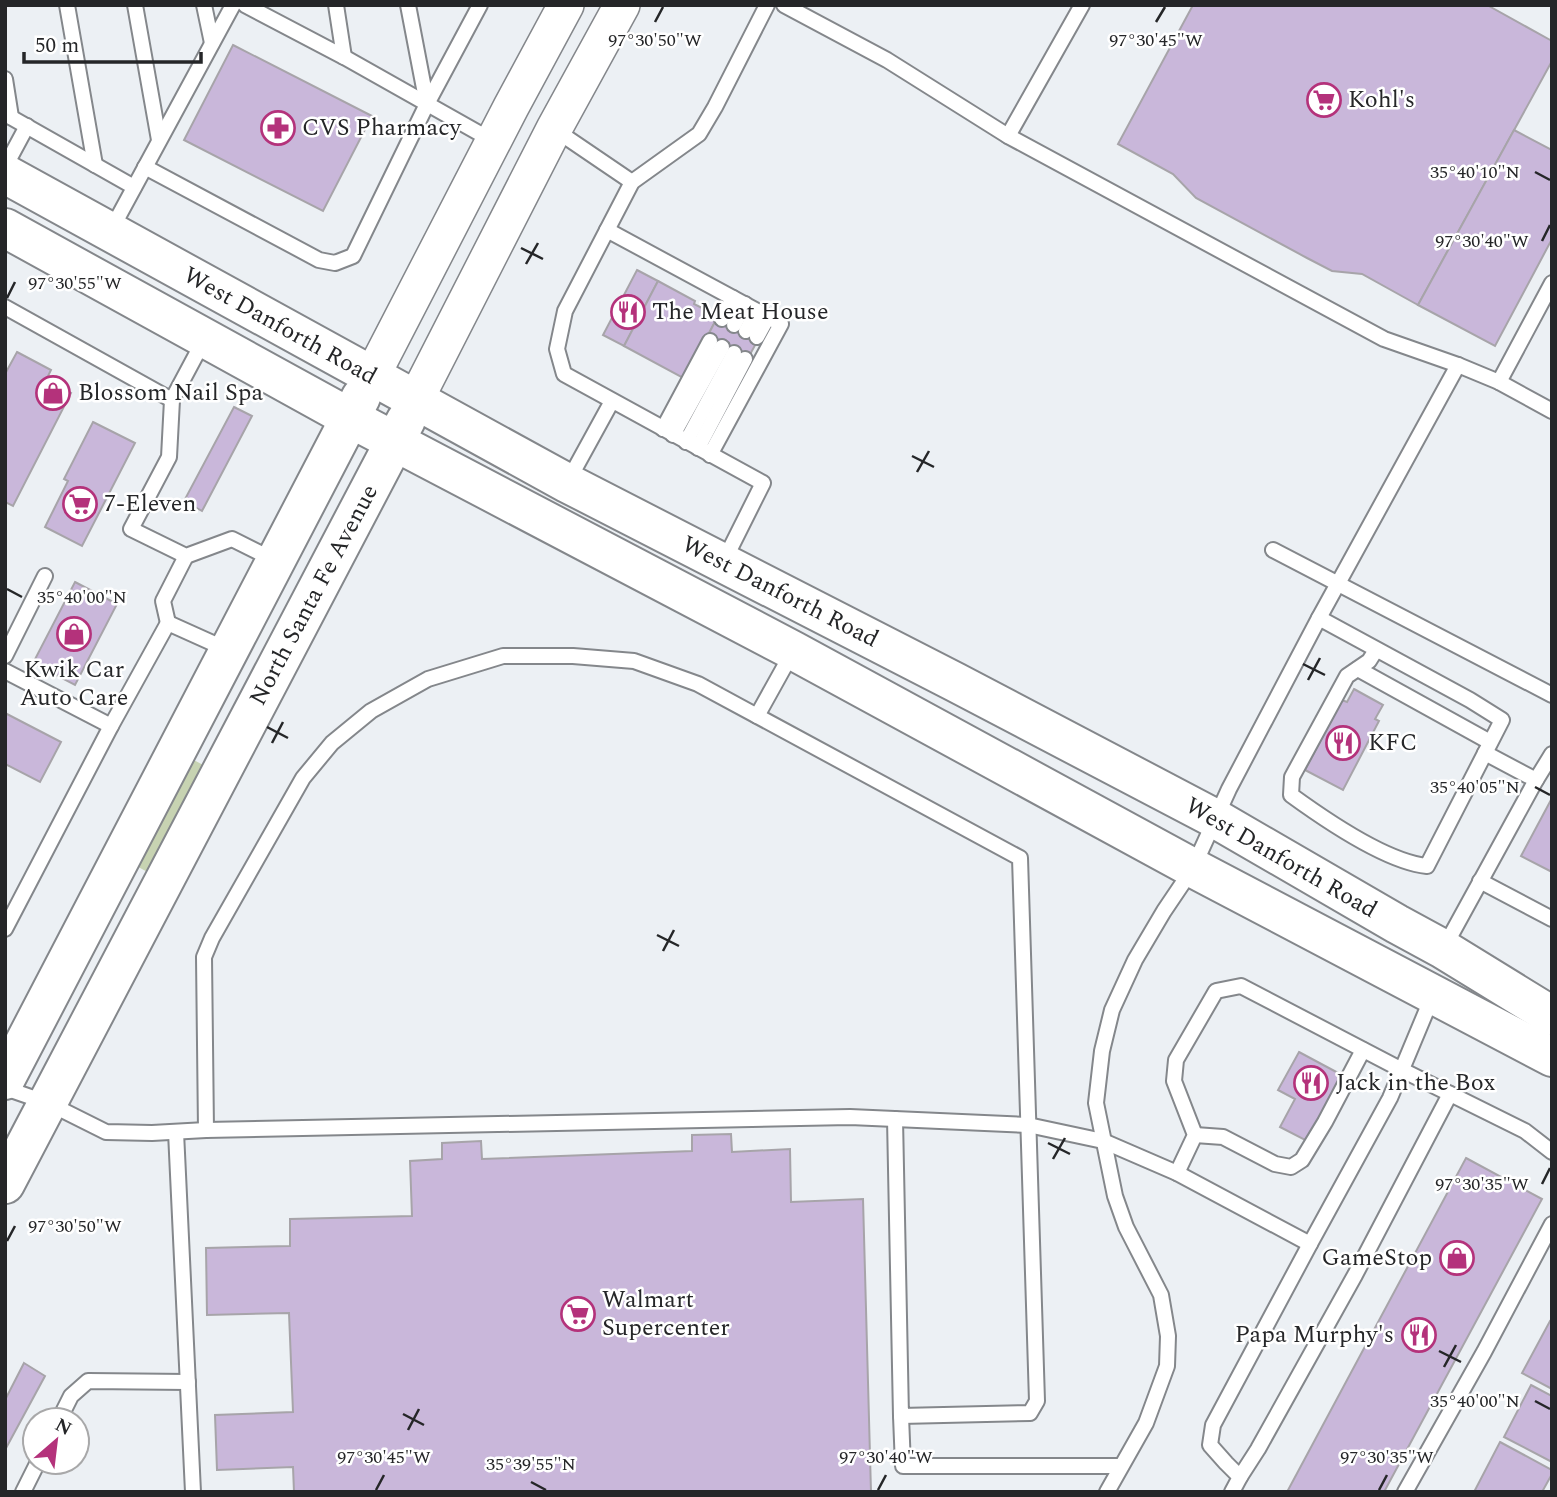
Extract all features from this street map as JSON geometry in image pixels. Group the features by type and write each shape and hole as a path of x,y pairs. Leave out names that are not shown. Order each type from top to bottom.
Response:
{"main road":[{"name":"West Danforth Road","path":"5,174 567,482 1216,819 1443,949 1552,1016"},
{"name":"West Danforth Road","path":"5,228 394,442 794,651 1193,868 1552,1057"},
{"name":"North Santa Fe Avenue","path":"5,1080 372,376"},
{"name":"North Santa Fe Avenue","path":"5,1184 416,399"},
{"path":"794,651 803,635 809,633 856,656 955,682"},
{"path":"221,772 229,701 249,659 229,650"}],"street":[{"name":"North Santa Fe Avenue","path":"372,376 566,5"},
{"name":"North Santa Fe Avenue","path":"416,399 554,129 622,5"}],"lane":[{"path":"67,5 95,165"},
{"path":"135,5 159,140"},
{"path":"205,5 212,43"},
{"path":"110,233 233,5"},
{"path":"245,5 271,12 344,57 493,141"},
{"path":"335,5 344,57"},
{"path":"408,5 427,104"},
{"path":"469,5 472,22"},
{"path":"145,167 319,260 335,263 353,256 427,104 480,5"},
{"path":"723,562 763,483 564,374 557,349 565,311 632,181 699,134 767,5"},
{"path":"784,5 887,60 1008,136 1384,338 1499,382 1552,411"},
{"path":"1008,136 1082,5"},
{"path":"5,79 8,115 134,187"},
{"path":"5,167 27,126"},
{"path":"554,129 632,181"},
{"path":"607,230 757,311"},
{"path":"1499,382 1552,283"},
{"path":"5,307 172,400"},
{"path":"757,311 740,328 757,311"},
{"path":"686,442 757,311"},
{"path":"186,556 131,529 169,457 172,400 205,338"},
{"path":"686,442 728,350 686,442"},
{"path":"1107,1492 1146,1423 1167,1366 1168,1336 1161,1295 1126,1227 1115,1196 1096,1103 1102,1051 1112,1010 1135,960 1193,868 1229,789 1319,618 1458,365"},
{"path":"567,482 612,401"},
{"path":"5,929 168,623 163,601 186,556 232,539 275,561"},
{"path":"1273,550 1552,695"},
{"path":"5,656 45,576"},
{"path":"1319,618 1502,720 1427,866 1416,865 1384,852 1319,816 1291,795 1292,777 1347,676 1369,661 1376,650"},
{"path":"168,623 229,650"},
{"path":"757,716 794,651"},
{"path":"206,1130 204,957 212,938 303,778 332,743 370,711 428,679 503,656 573,656 634,660 698,684 1020,858 1037,1401 1030,1413 901,1416"},
{"path":"1358,669 1488,747 1536,780"},
{"path":"5,671 111,726"},
{"path":"1443,949 1551,753"},
{"path":"1480,881 1552,919"},
{"path":"1177,1174 1195,1135 1174,1081 1176,1060 1216,990 1241,986 1525,1131 1552,1152"},
{"path":"1240,1477 1210,1445 1213,1425 1390,1098 1433,995"},
{"path":"1195,1135 1223,1137 1275,1164 1292,1167 1302,1160 1363,1050"},
{"path":"5,1088 48,1103 106,1132 850,1117 1028,1125 1103,1141 1177,1174 1311,1244"},
{"path":"1232,1492 1355,1275 1450,1094"},
{"path":"895,1119 903,1466 1121,1466"},
{"path":"176,1132 193,1492"},
{"path":"1405,1492 1552,1224"},
{"path":"66,1406 71,1396 88,1381 188,1382"},
{"path":"23,1492 31,1476"}],"green space":[{"path":"188,757 207,767 151,874 133,864"}],"building":[{"path":"1193,5 1487,5 1552,41 1552,61 1418,305 1362,274 1332,271 1307,258 1196,198 1173,174 1118,144"},
{"name":"CVS Pharmacy","path":"233,45 372,116 323,211 184,140"},
{"path":"1514,130 1552,150 1552,239 1495,346 1418,305"},
{"path":"637,270 658,281 624,346 603,335"},
{"path":"658,281 718,316 685,379 624,346"},
{"path":"718,316 759,338 747,360 706,339"},
{"path":"17,352 51,370 46,380 71,393 13,506 5,502 5,374"},
{"path":"234,407 252,416 202,511 184,501"},
{"name":"7-Eleven","path":"93,422 135,443 82,546 45,527 68,481 64,479"},
{"path":"75,582 117,604 75,685 33,663"},
{"path":"1354,689 1383,705 1375,719 1379,721 1343,790 1305,770 1342,700 1347,702"},
{"path":"5,713 61,742 40,782 5,764"},
{"path":"1552,798 1552,872 1521,856"},
{"path":"1299,1052 1342,1075 1307,1141 1280,1127 1295,1099 1278,1090"},
{"name":"Walmart Supercenter","path":"731,1134 732,1152 790,1149 791,1202 863,1199 871,1492 294,1492 293,1467 217,1470 215,1415 293,1412 289,1313 207,1315 206,1248 290,1246 290,1219 412,1216 410,1161 442,1159 442,1143 481,1141 482,1159 692,1151 692,1135"},
{"path":"1466,1158 1542,1199 1384,1492 1287,1492"},
{"path":"1550,1321 1552,1322 1552,1389 1522,1373"},
{"path":"24,1363 45,1376 29,1406 21,1406 21,1420 5,1450 5,1400"},
{"path":"1531,1385 1552,1396 1552,1462 1504,1437"},
{"path":"1500,1442 1552,1470 1542,1492 1474,1492"}],"place":[{"name":"Kohl's","path":"1324,100"},
{"name":"CVS Pharmacy","path":"278,128"},
{"name":"The Meat House","path":"628,312"},
{"name":"Blossom Nail Spa","path":"53,393"},
{"name":"7-Eleven","path":"80,504"},
{"name":"Kwik Car Auto Care","path":"74,634"},
{"name":"KFC","path":"1343,743"},
{"name":"Jack in the Box","path":"1311,1083"},
{"name":"GameStop","path":"1457,1258"},
{"name":"Walmart Supercenter","path":"578,1314"},
{"name":"Papa Murphy's","path":"1419,1335"}]}
